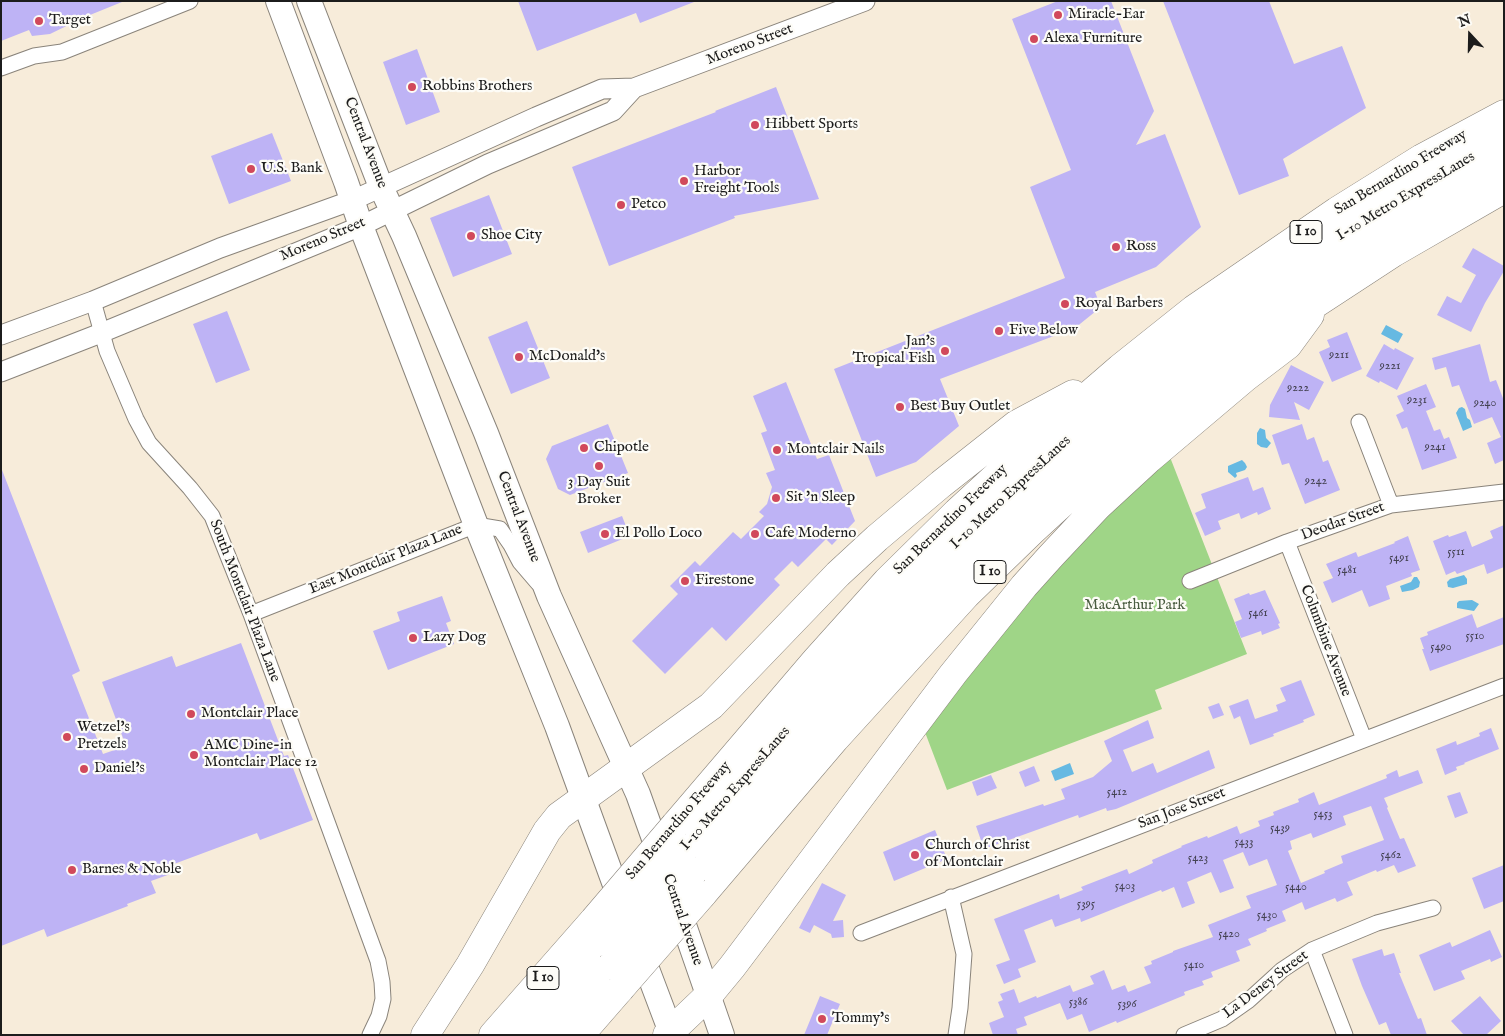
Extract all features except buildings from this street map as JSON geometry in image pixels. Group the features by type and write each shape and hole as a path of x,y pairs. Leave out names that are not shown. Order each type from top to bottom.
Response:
{"highway":[{"name":"San Bernardino Freeway","path":"493,1035 607,954 689,860 816,660 887,581 970,499 1120,368 1194,310 1337,211 1422,158 1504,114"},
{"name":"I-10 Metro ExpressLanes","path":"689,860 864,640 925,574 988,511 1056,450 1193,337 1265,284 1419,187 1504,140"},
{"name":"I-10 Metro ExpressLanes","path":"689,860 978,552 1099,443 1237,332 1382,236 1458,190 1504,166"},
{"name":"San Bernardino Freeway","path":"580,1035 607,954 689,860 835,739 966,595 1106,463 1180,401 1253,346 1393,253 1504,189"},
{"path":"670,1034 708,996 732,967 936,697 1029,580 1080,524 1137,469 1246,377 1288,346 1323,298"},
{"path":"425,1035 470,965 547,832 559,816 711,706 838,574 941,484 1017,424 1120,368"},
{"path":"524,1035 607,954"},
{"path":"552,1035 607,954"}],"main road":[{"name":"Central Avenue","path":"278,1 360,226 476,525 557,726 670,1034"},
{"name":"Central Avenue","path":"310,1 382,187 486,433 549,596 638,794 722,1035"}],"street":[{"path":"1,68 34,56 62,52 190,1"},
{"name":"Moreno Street","path":"1,335 220,248 352,200 602,89 634,88 866,1"},
{"name":"Moreno Street","path":"1,372 102,333 360,226 426,196 514,152 614,110 634,88"},
{"name":"South Montclair Plaza Lane","path":"93,300 107,351 136,419 149,443 190,488 212,516 252,614 378,961 383,999 379,1016 370,1035"},
{"path":"1360,422 1391,505"},
{"name":"Deodar Street","path":"1190,581 1287,542 1391,505 1504,492"},
{"name":"East Montclair Plaza Lane","path":"252,614 476,525 500,529 512,545 520,562 549,596"},
{"name":"Columbine Avenue","path":"1287,542 1364,739"},
{"name":"San Jose Street","path":"860,933 1504,686"},
{"path":"951,897 964,954 956,1035"},
{"name":"La Deney Street","path":"1184,1035 1222,1020 1249,1000 1282,970 1312,950 1376,923 1433,908"},
{"path":"1312,950 1345,1035"}],"green space":[{"name":"MacArthur Park","path":"1168,452 1247,654 1155,690 1162,709 947,790 923,727 975,657"}],"water":[{"path":"1386,325 1403,334 1398,343 1381,334"},
{"path":"1462,407 1465,409 1472,427 1463,431 1456,413"},
{"path":"1260,428 1265,430 1266,438 1271,443 1267,448 1257,444 1257,433"},
{"path":"1242,460 1247,467 1245,470 1236,473 1237,476 1235,478 1228,472 1228,466"},
{"path":"1464,575 1467,579 1467,584 1453,588 1448,587 1447,582 1450,579"},
{"path":"1414,577 1417,577 1420,582 1419,587 1402,592 1400,586 1411,582"},
{"path":"1472,600 1479,604 1474,611 1457,608 1459,601"},
{"path":"1070,763 1074,774 1055,781 1051,771"}],"place":[{"name":"Miracle-Ear","path":"1058,15"},
{"name":"Target","path":"39,21"},
{"name":"Alexa Furniture","path":"1034,39"},
{"name":"Robbins Brothers","path":"412,87"},
{"name":"Hibbett Sports","path":"755,125"},
{"name":"U.S. Bank","path":"251,169"},
{"name":"Harbor Freight Tools","path":"684,181"},
{"name":"Petco","path":"621,205"},
{"name":"Shoe City","path":"471,236"},
{"name":"Ross","path":"1116,247"},
{"name":"Royal Barbers","path":"1065,304"},
{"name":"Five Below","path":"999,331"},
{"name":"Jan's Tropical Fish","path":"945,351"},
{"name":"McDonald's","path":"519,357"},
{"name":"Best Buy Outlet","path":"900,407"},
{"name":"Chipotle","path":"584,448"},
{"name":"Montclair Nails","path":"777,450"},
{"name":"3 Day Suit Broker","path":"599,466"},
{"name":"Sit 'n Sleep","path":"776,498"},
{"name":"El Pollo Loco","path":"605,534"},
{"name":"Cafe Moderno","path":"755,534"},
{"name":"Firestone","path":"685,581"},
{"name":"Lazy Dog","path":"413,638"},
{"name":"Montclair Place","path":"191,714"},
{"name":"Wetzel's Pretzels","path":"67,737"},
{"name":"AMC Dine-in Montclair Place 12","path":"194,755"},
{"name":"Daniel's","path":"84,769"},
{"name":"Church of Christ of Montclair","path":"915,855"},
{"name":"Barnes & Noble","path":"72,870"},
{"name":"Tommy's","path":"822,1019"}]}
